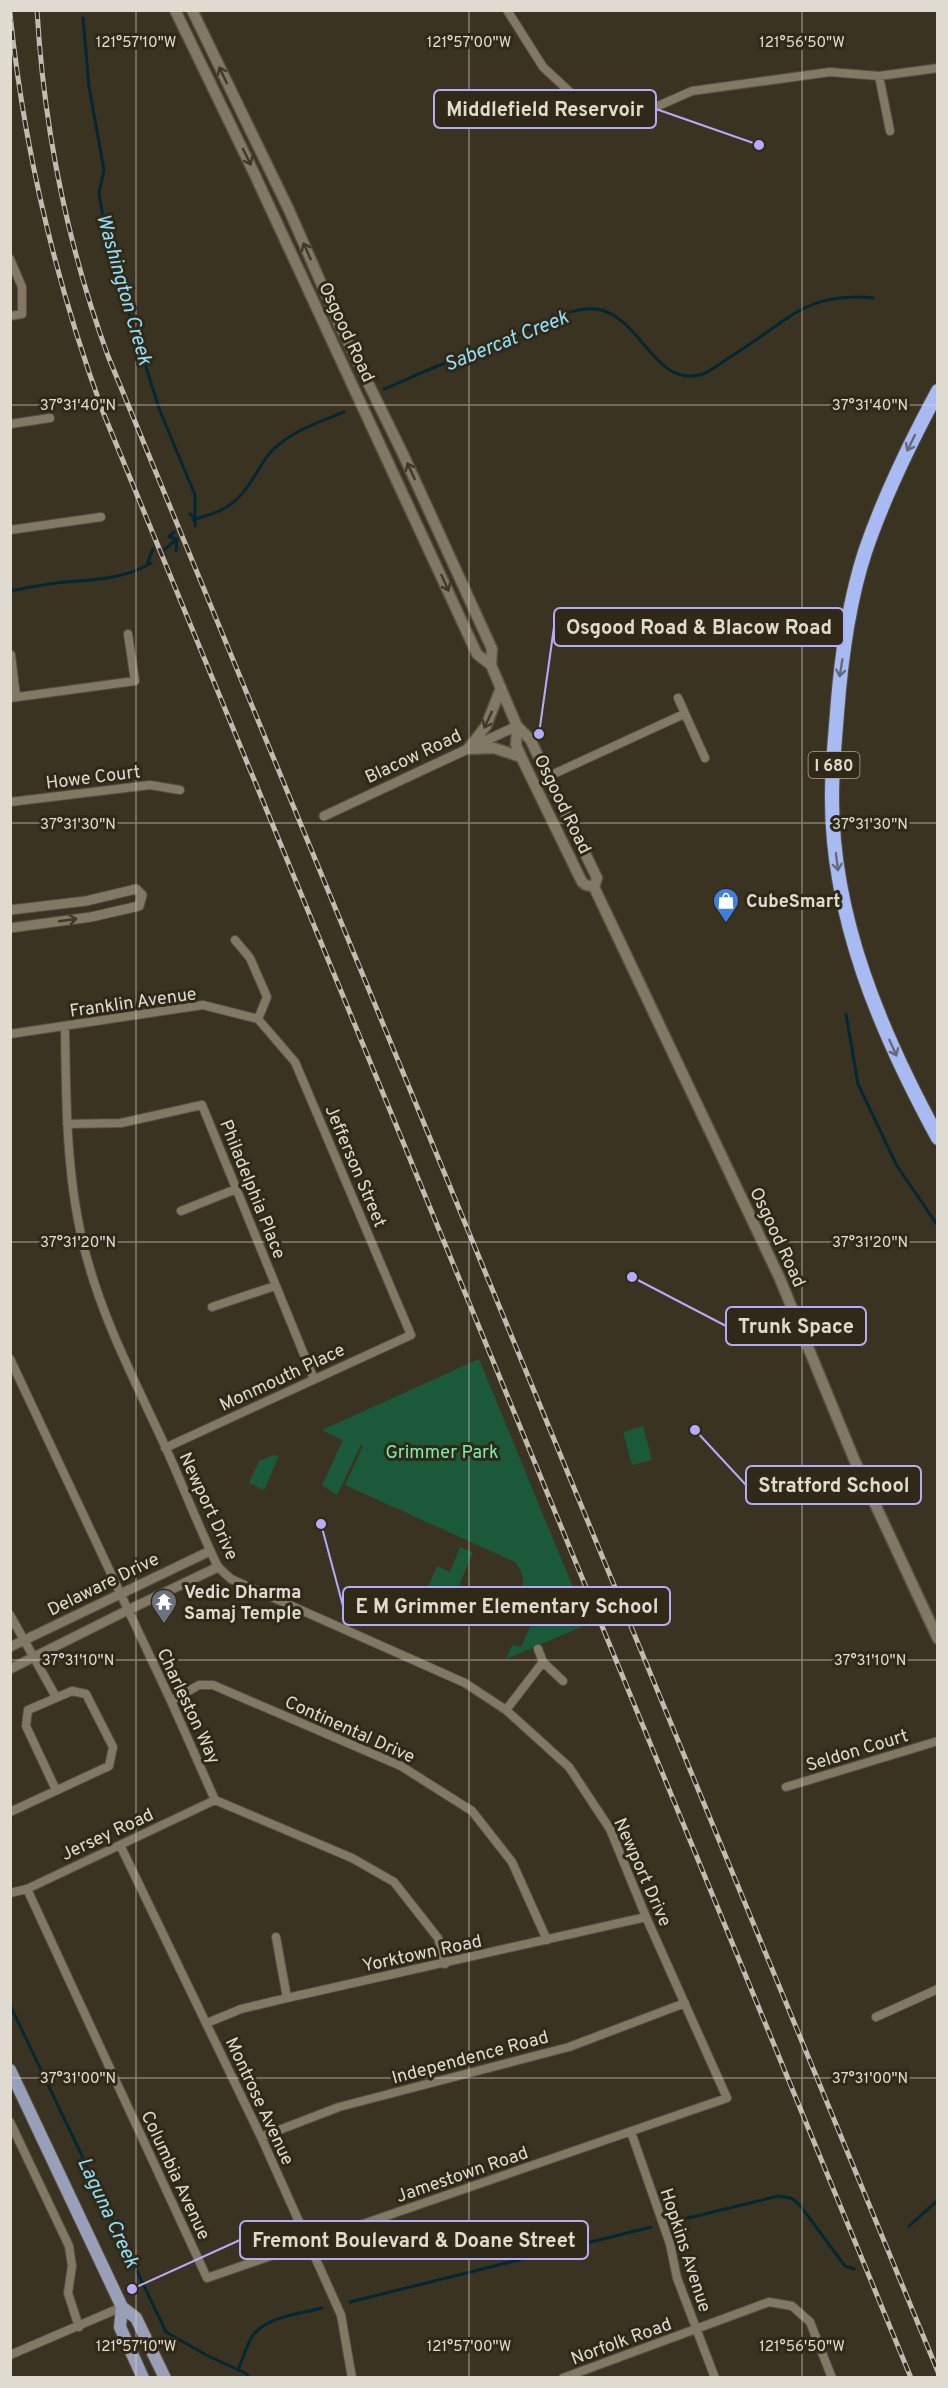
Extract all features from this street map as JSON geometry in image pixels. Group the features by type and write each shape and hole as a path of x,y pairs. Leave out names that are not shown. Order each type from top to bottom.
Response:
{"highway":[{"name":"I 680","path":"938,391 885,498 862,564 849,616 840,678 832,796 837,864 858,958 879,1017 918,1102 938,1138"}],"main road":[{"name":"Osgood Road","path":"175,10 360,399 477,654 491,665"},
{"name":"Osgood Road","path":"192,10 289,210 492,649 491,665 517,726 530,739 597,878 594,887 780,1280 854,1459 938,1639"},
{"path":"329,333 343,331"},
{"path":"360,399 373,393"},
{"path":"419,525 426,527 444,558 451,561"},
{"path":"468,749 486,726 501,688"},
{"name":"Osgood Road","path":"517,726 516,746 521,757 582,882 594,887"},
{"path":"468,749 494,748 521,757"},
{"path":"10,2070 122,2307 136,2318 165,2378"},
{"path":"122,2307 120,2326 143,2378"}],"street":[{"path":"507,10 543,67 585,106 603,116 627,116 703,89 830,72 879,76 938,68"},
{"path":"879,76 890,131"},
{"path":"10,259 22,287 22,314 10,316"},
{"path":"10,423 50,418"},
{"path":"10,530 101,517"},
{"path":"11,655 13,698 135,681 128,634"},
{"path":"678,698 705,758"},
{"path":"547,777 684,714"},
{"name":"Blacow Road","path":"324,816 517,726"},
{"name":"Howe Court","path":"10,802 150,785 180,790"},
{"path":"10,910 86,900 136,889 142,895 139,906 92,917 10,928"},
{"path":"235,940 250,958 267,997 258,1019"},
{"name":"Franklin Avenue","path":"10,1034 203,1005 258,1019"},
{"name":"Jefferson Street","path":"258,1019 295,1062 411,1335"},
{"name":"Newport Drive","path":"65,1026 67,1124 80,1229 95,1284 114,1338 218,1567 231,1579 465,1683 506,1710 569,1767 610,1829 646,1917 727,2098"},
{"name":"Philadelphia Place","path":"67,1124 121,1123 202,1105 314,1379"},
{"path":"181,1211 236,1189"},
{"path":"212,1307 275,1286"},
{"name":"Monmouth Place","path":"165,1448 411,1335"},
{"name":"Charleston Way","path":"10,1359 171,1701 215,1800"},
{"name":"Delaware Drive","path":"10,1647 210,1551"},
{"name":"Delaware Drive","path":"10,1669 218,1567"},
{"path":"10,1615 56,1697"},
{"path":"538,1649 543,1662 563,1681"},
{"path":"506,1710 543,1662"},
{"name":"Continental Drive","path":"171,1701 199,1685 213,1685 400,1766 472,1810 512,1862 547,1940"},
{"path":"10,1812 109,1766 113,1747 86,1694 72,1691 28,1710 26,1726 56,1790"},
{"name":"Seldon Court","path":"786,1787 938,1741"},
{"path":"215,1800 352,1858 394,1882 438,1938 445,1964"},
{"name":"Jersey Road","path":"10,1893 27,1889 215,1800"},
{"name":"Montrose Avenue","path":"120,1845 261,2138 341,2315 352,2378"},
{"name":"Columbia Avenue","path":"27,1889 207,2278"},
{"name":"Yorktown Road","path":"207,2024 241,2009 646,1917"},
{"path":"276,1938 287,1998"},
{"path":"876,2017 938,1989"},
{"name":"Independence Road","path":"261,2138 339,2107 569,2047 685,2003"},
{"name":"Jamestown Road","path":"207,2278 727,2098"},
{"path":"10,2122 69,2246 72,2266 68,2293 78,2327"},
{"name":"Hopkins Avenue","path":"630,2132 670,2244 677,2278 715,2378"},
{"name":"Norfolk Road","path":"563,2378 769,2302 792,2306 810,2322 832,2378"},
{"path":"10,2355 122,2307"}],"green space":[{"name":"Grimmer Park","path":"479,1359 588,1624 506,1659 512,1645 521,1647 540,1604 520,1593 523,1577 515,1562 345,1485 363,1446 361,1445 337,1495 322,1485 343,1440 322,1430"},
{"path":"643,1426 652,1460 632,1465 623,1432"},
{"path":"274,1455 279,1456 264,1490 249,1483 259,1461"},
{"path":"460,1547 473,1552 447,1614 421,1603 437,1566 450,1572"}],"waterway":[{"name":"Washington Creek","path":"83,18 89,87 104,170 99,193 102,211 126,304 160,411 195,495 195,526"},
{"name":"Sabercat Creek","path":"384,389 442,364 502,343 560,316 588,309 601,310 616,317 661,363 673,372 687,376 703,374 795,313 811,305 849,297 873,298"},
{"name":"Sabercat Creek","path":"193,520 217,512 233,503 244,492 268,455 288,438 311,425 344,412"},
{"name":"Sabercat Creek","path":"190,514 196,519"},
{"name":"Sabercat Creek","path":"174,532 169,537 177,539"},
{"name":"Sabercat Creek","path":"164,550 177,539"},
{"name":"Sabercat Creek","path":"176,551 177,539"},
{"name":"Sabercat Creek","path":"147,564 153,549"},
{"name":"Sabercat Creek","path":"10,591 117,576 151,563"},
{"path":"846,1014 858,1084 897,1166 938,1226"},
{"name":"Laguna Creek","path":"10,2005 166,2332 206,2355 245,2373 250,2378"},
{"path":"676,2221 778,2196 791,2198 799,2204 845,2266 854,2269"},
{"path":"909,2226 938,2200"},
{"path":"350,2302 651,2227"},
{"path":"238,2370 246,2348 259,2329 276,2320 322,2308"}],"railway":[{"path":"37,10 45,99 60,186 81,272 108,356 938,2372"},
{"path":"10,13 24,115 44,216 71,314 103,412 911,2378"}],"place":[{"name":"Middlefield Reservoir","path":"759,145"},
{"name":"Osgood Road & Blacow Road","path":"539,734"},
{"name":"CubeSmart","path":"726,924"},
{"name":"Trunk Space","path":"632,1277"},
{"name":"Stratford School","path":"695,1430"},
{"name":"E M Grimmer Elementary School","path":"321,1524"},
{"name":"Vedic Dharma Samaj Temple","path":"164,1625"},
{"name":"Fremont Boulevard & Doane Street","path":"132,2289"}]}
